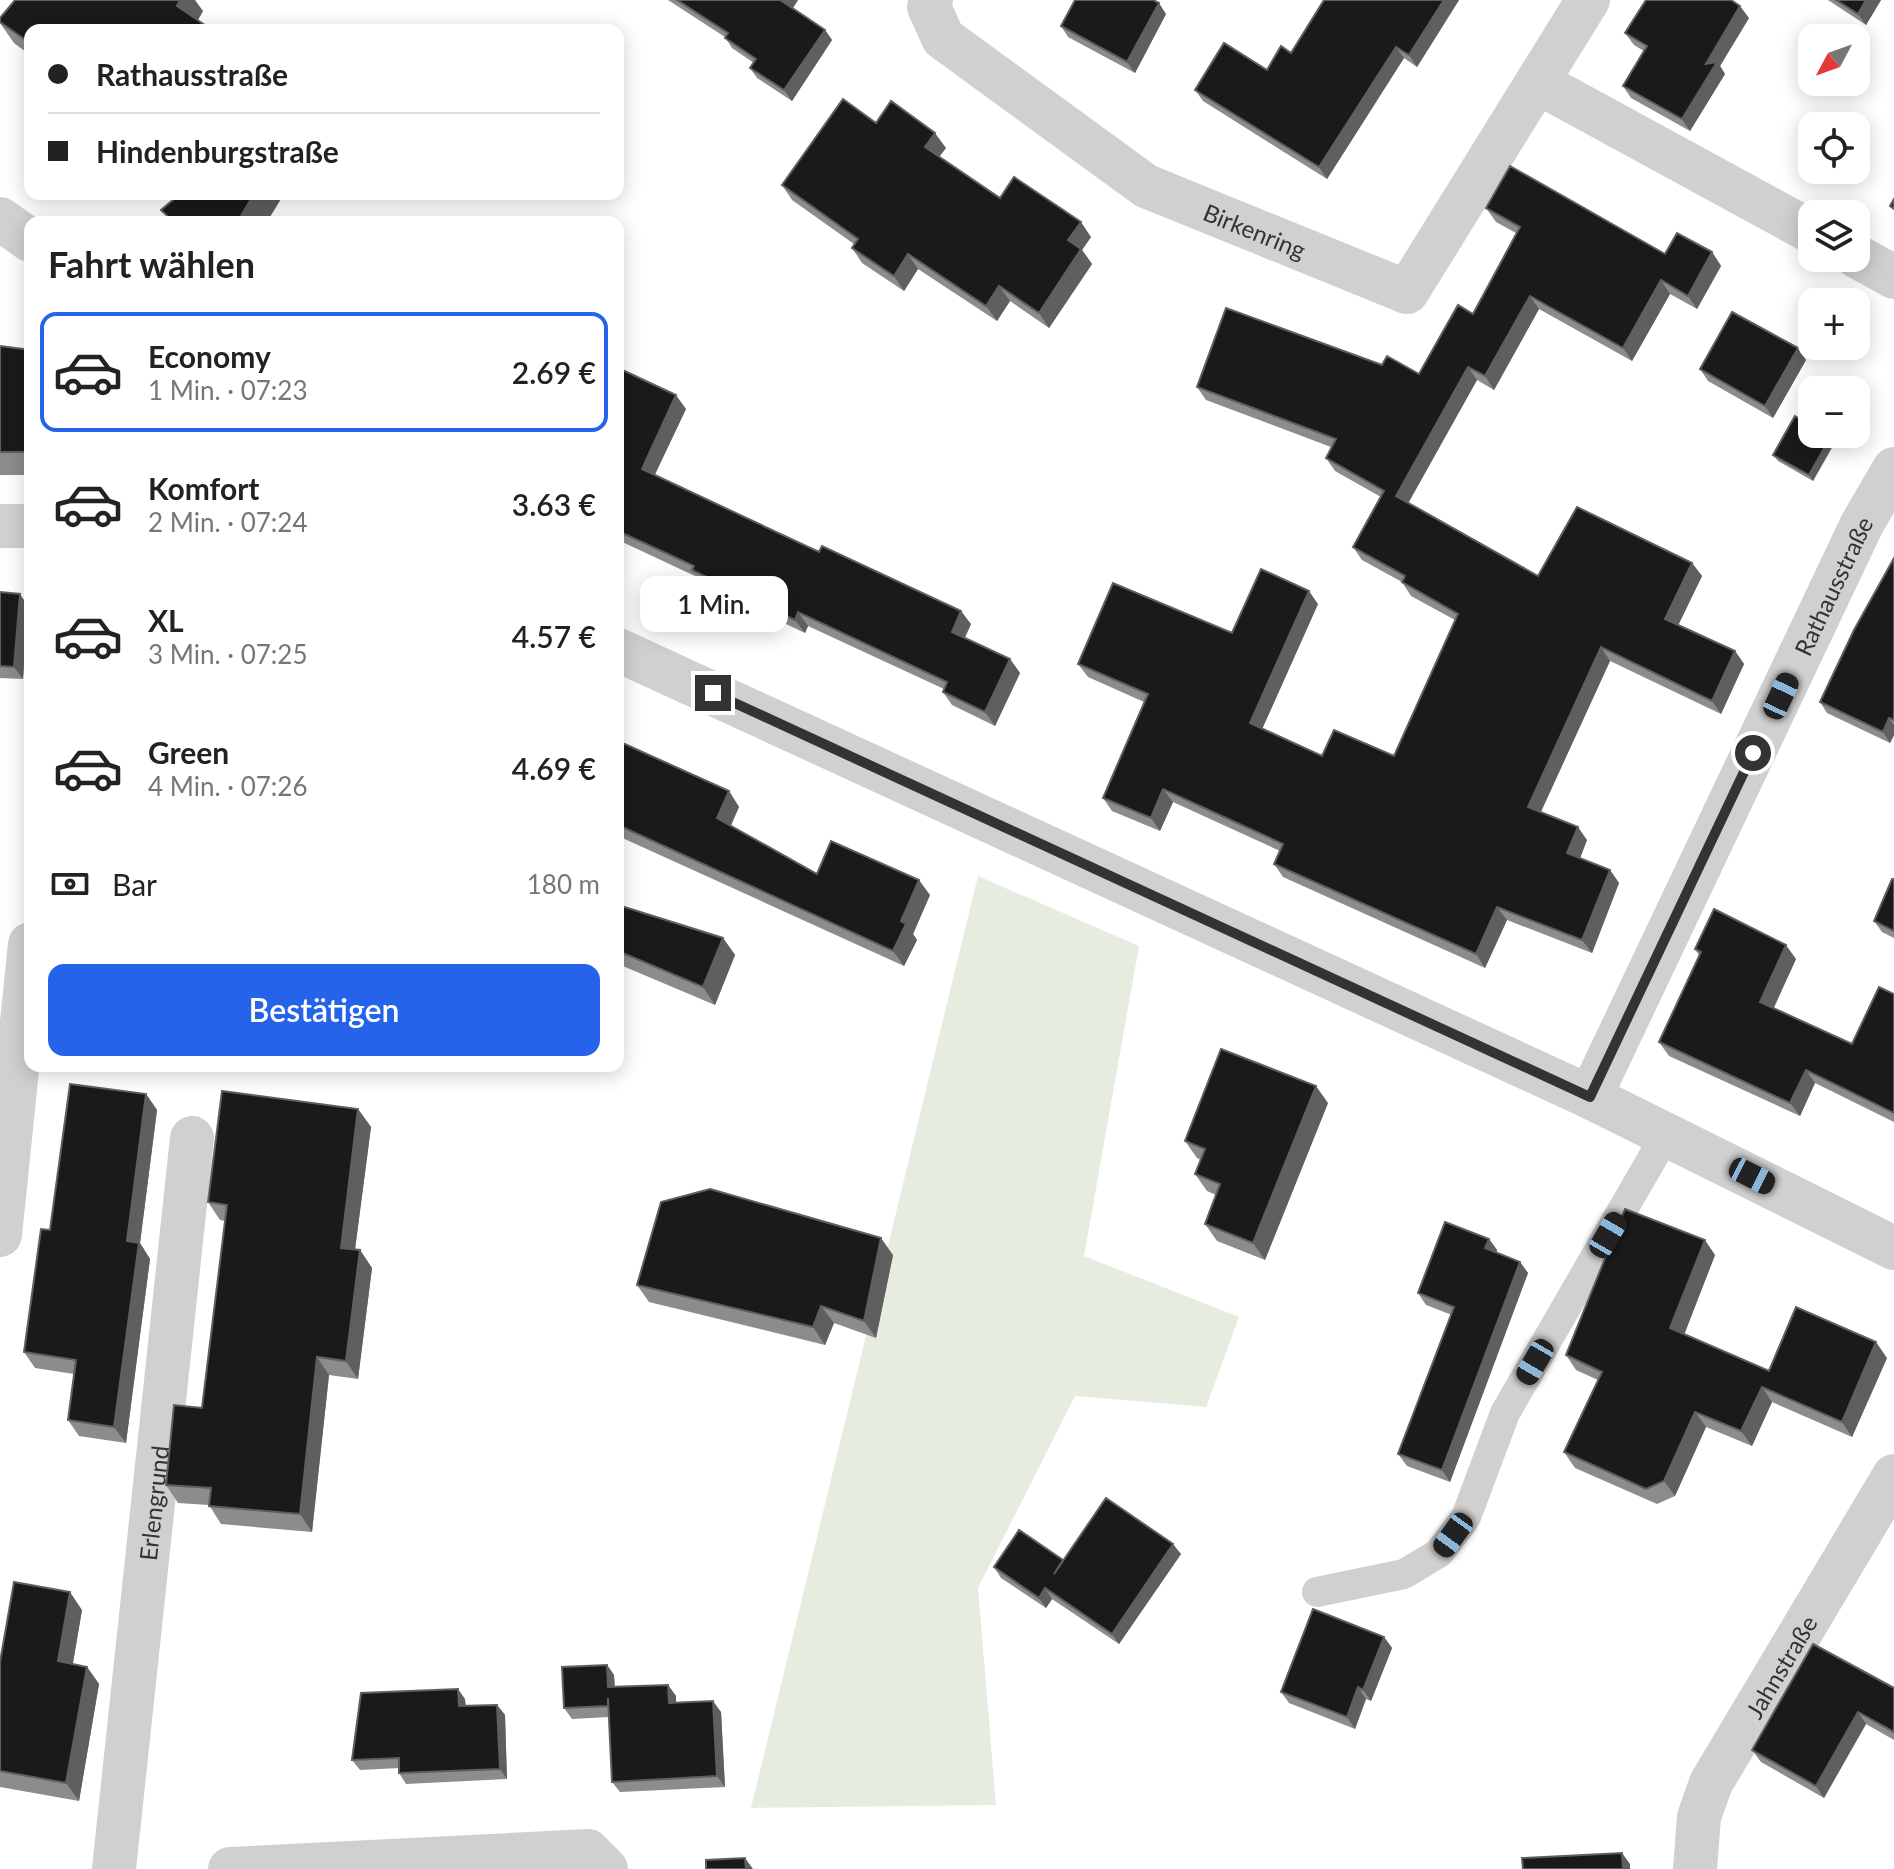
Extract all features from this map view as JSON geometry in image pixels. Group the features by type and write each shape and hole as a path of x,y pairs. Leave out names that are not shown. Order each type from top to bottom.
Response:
{"street":[{"name":"Birkenring","path":"931,0 929,7 943,38 1146,186 1407,292 1588,0"},
{"path":"1537,82 1798,224"},
{"path":"0,219 24,236"},
{"path":"1870,264 1894,277"},
{"name":"Rathausstraße","path":"1590,1097 1862,524 1894,469"},
{"path":"0,526 24,526"},
{"path":"624,653 1667,1133 1894,1248"},
{"path":"0,1235 24,1002"},
{"name":"Erlengrund","path":"114,1869 192,1138"},
{"name":"Jahnstraße","path":"1695,1869 1699,1817 1711,1783 1894,1476"},
{"path":"230,1869 588,1851 606,1869"}],"lane":[{"path":"1317,1592 1404,1574 1439,1553 1466,1517 1505,1413 1667,1133"}],"shaded area":[{"path":"978,876 1139,946 1084,1256 1239,1317 1206,1407 1075,1396 978,1588 996,1805 751,1808"}],"building":[{"path":"15,0 180,0 177,6 203,24 24,24 24,39 0,22"},
{"path":"677,0 783,0 825,30 784,90 750,68 756,59 725,38 728,33"},
{"path":"1075,0 1153,0 1159,3 1127,62 1061,26"},
{"path":"1324,0 1444,0 1409,55 1396,47 1319,167 1195,90 1224,43 1267,70 1281,46 1291,53"},
{"path":"1646,0 1731,0 1740,6 1706,64 1717,62 1682,119 1623,86 1647,46 1625,33"},
{"path":"1836,0 1866,0 1858,14"},
{"path":"843,99 876,123 891,101 935,133 925,147 1000,198 1014,177 1081,222 1068,240 1081,249 1039,313 999,286 986,306 908,254 894,276 852,248 858,239 782,185"},
{"path":"1510,166 1665,254 1677,233 1712,252 1688,296 1661,280 1623,348 1530,296 1485,376 1468,367 1396,496 1538,576 1577,507 1692,563 1665,619 1735,651 1712,701 1601,647 1528,807 1578,827 1567,853 1610,870 1582,940 1497,907 1476,954 1274,864 1283,844 1163,789 1151,818 1103,798 1148,694 1078,664 1113,583 1232,633 1261,569 1309,591 1250,723 1322,756 1334,730 1394,756 1458,614 1402,582 1405,576 1353,547 1384,491 1326,458 1336,439 1197,387 1226,308 1382,365 1387,356 1419,374 1458,305 1473,314 1520,227 1486,208"},
{"path":"173,200 250,200 241,216 168,216 161,210"},
{"path":"1732,312 1798,348 1765,406 1700,369"},
{"path":"0,346 24,349 24,452 0,452"},
{"path":"624,371 676,395 642,469 819,552 822,546 961,611 952,632 1010,659 985,712 943,692 947,682 798,612 795,620 692,570 694,566 624,534"},
{"path":"1795,416 1798,418 1798,448 1824,448 1809,475 1773,455"},
{"path":"1894,558 1894,720 1889,718 1883,732 1820,702 1854,630"},
{"path":"0,592 20,594 14,667 0,666"},
{"path":"624,744 729,791 717,818 817,874 831,841 919,880 901,921 906,924 893,951 624,828"},
{"path":"1894,879 1894,931 1874,921"},
{"path":"624,907 723,938 703,987 624,954"},
{"path":"1714,909 1786,945 1760,1002 1852,1044 1879,987 1894,994 1894,1113 1806,1070 1790,1103 1659,1042 1701,952 1695,949"},
{"path":"1221,1049 1316,1086 1253,1243 1205,1224 1220,1184 1195,1174 1205,1149 1185,1141"},
{"path":"70,1084 146,1094 127,1241 139,1243 114,1427 68,1420 76,1360 24,1352 41,1229 50,1230"},
{"path":"222,1091 358,1109 341,1248 360,1250 346,1361 317,1357 300,1514 209,1506 211,1488 166,1485 174,1405 202,1408 227,1205 208,1202"},
{"path":"710,1189 881,1238 864,1321 821,1306 813,1327 637,1285 661,1202"},
{"path":"1625,1209 1705,1240 1670,1328 1769,1371 1796,1307 1876,1342 1842,1422 1762,1387 1741,1431 1695,1412 1664,1481 1646,1489 1564,1452 1602,1372 1566,1355"},
{"path":"1445,1222 1489,1239 1485,1248 1520,1262 1442,1470 1398,1454 1454,1307 1418,1293"},
{"path":"1106,1498 1173,1544 1112,1634 1045,1588 1039,1598 994,1567 1019,1530 1063,1560 1054,1574"},
{"path":"14,1582 70,1592 58,1661 87,1667 66,1783 0,1771 0,1662"},
{"path":"1313,1609 1384,1637 1363,1690 1358,1687 1347,1717 1281,1692"},
{"path":"1813,1644 1894,1688 1894,1732 1858,1712 1816,1786 1752,1750"},
{"path":"607,1665 608,1687 668,1685 669,1703 713,1701 717,1776 612,1782 608,1698 608,1706 564,1708 562,1667"},
{"path":"458,1689 459,1706 497,1705 500,1769 399,1773 399,1758 352,1760 361,1693"},
{"path":"1622,1853 1623,1869 1523,1869 1522,1858"},
{"path":"745,1858 746,1869 706,1869 706,1860"}],"route":[{"path":"713,693 1590,1097 1753,753"}]}
